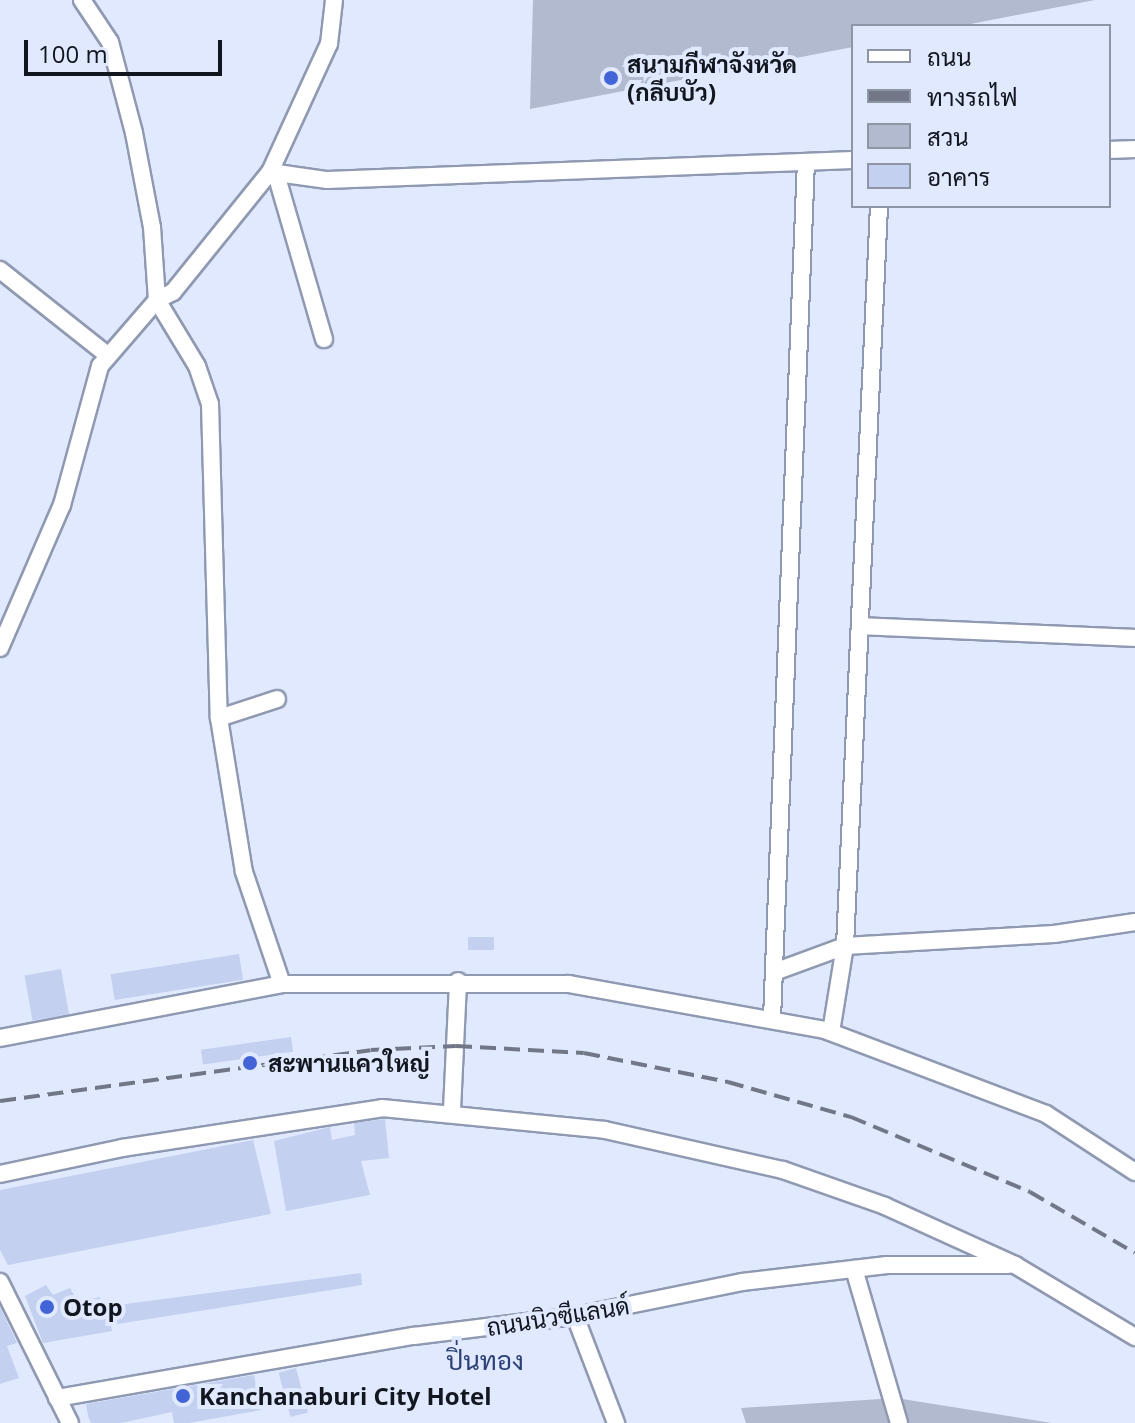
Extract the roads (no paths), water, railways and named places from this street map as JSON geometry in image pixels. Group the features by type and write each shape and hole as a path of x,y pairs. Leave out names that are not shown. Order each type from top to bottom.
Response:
{"street":[{"path":"82,0 110,42 130,118 152,227 157,300 197,366 210,404 219,718 244,872 282,984"},
{"path":"0,648 62,505 106,354 157,300 173,292 273,173 329,44 334,0"},
{"path":"1111,150 1135,149"},
{"path":"273,173 327,180 851,160"},
{"path":"772,1019 777,971 806,162"},
{"path":"273,173 324,339"},
{"path":"831,1032 845,946 879,208"},
{"path":"0,270 106,354"},
{"path":"860,626 1135,638"},
{"path":"219,718 277,699"},
{"path":"777,971 845,946 1054,934 1135,922"},
{"path":"452,1110 458,981"},
{"path":"0,1038 282,984 458,981 569,984 831,1032 1046,1114 1135,1172"},
{"path":"0,1174 295,1118 382,1108 452,1110 688,1144 770,1166 885,1206 1015,1265 1135,1337"},
{"name":"ถนนนิวซีแลนด์","path":"57,1398 414,1336 575,1316 742,1282 854,1269 1015,1265"},
{"path":"854,1269 899,1423"},
{"path":"0,1282 70,1423"},
{"path":"575,1316 616,1423"}],"railway":[{"path":"0,1101 371,1050 456,1046 584,1053 728,1082 851,1117 1030,1192 1135,1253"}],"place":[{"name":"สนามกีฬาจังหวัด (กลีบบัว)","path":"611,78"},
{"name":"สะพานแควใหญ่","path":"250,1063"},
{"name":"Otop","path":"47,1307"},
{"name":"Kanchanaburi City Hotel","path":"183,1396"}],"district":[{"name":"ปิ่นทอง","path":"485,1361"}]}
